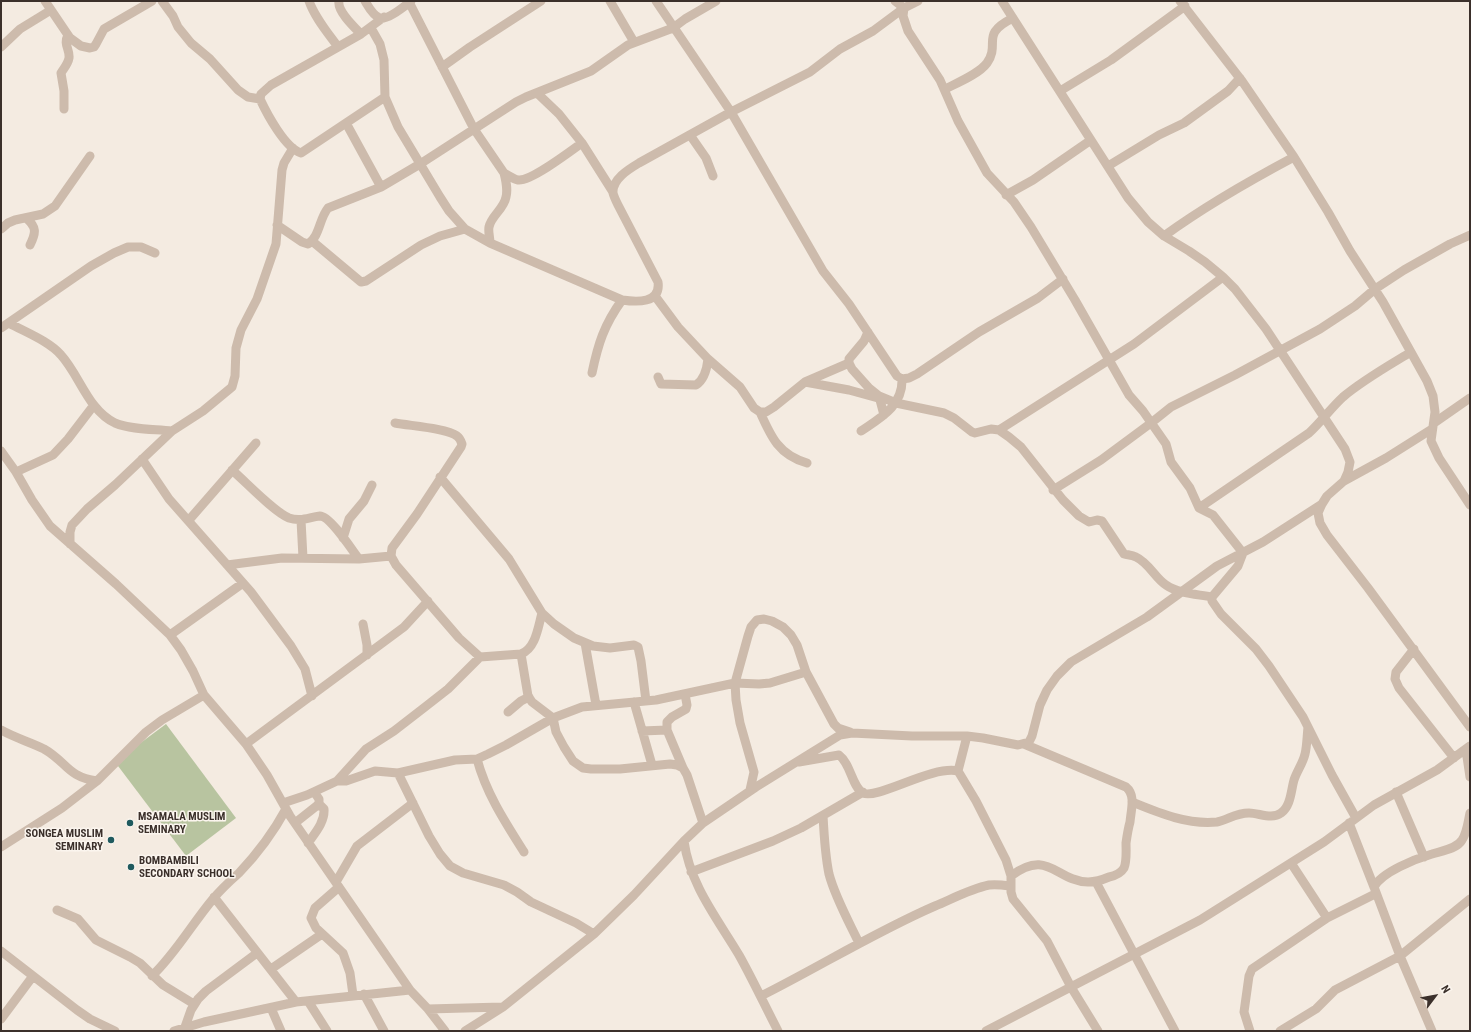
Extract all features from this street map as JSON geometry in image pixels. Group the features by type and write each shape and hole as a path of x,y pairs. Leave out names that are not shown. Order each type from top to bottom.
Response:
{"street":[{"path":"1,47 48,4 68,35 81,46 90,48 94,47 104,29 152,1"},
{"path":"162,1 173,16 178,27 191,43 210,59 238,90 248,97 260,99"},
{"path":"309,1 322,25 338,47"},
{"path":"338,1 339,7 344,15 361,34"},
{"path":"364,1 378,18 384,18"},
{"path":"442,67 541,1"},
{"path":"610,1 634,42"},
{"path":"656,1 731,112 823,271 868,332 893,371 902,379 902,390 896,403 884,416 860,431"},
{"path":"277,225 302,242 308,244 312,241 328,208 381,187 420,164 516,102 591,71 634,42 673,28 685,19 716,1"},
{"path":"895,1 904,8"},
{"path":"613,192 618,180 626,171 731,112 810,72 840,49 874,31 904,8 918,1"},
{"path":"1002,1 1128,198 1148,222 1164,236 1190,251 1223,277 1256,315 1345,449 1350,462 1344,481"},
{"path":"385,97 301,153 293,148 272,124 260,99 261,94 271,86 371,28 410,2 474,129 504,173 507,186 506,198 502,207 490,223 490,242"},
{"path":"1060,91 1111,60 1185,4 1240,78 1294,157 1350,251 1375,289 1411,352 1427,381 1433,396 1435,412 1431,441 1439,458 1470,505"},
{"path":"904,8 903,16 908,31 945,89 958,121 988,174 1019,209 1063,279 1129,395 1143,411 1166,444 1171,462 1190,488 1199,508 1213,515 1243,553"},
{"path":"945,89 981,69 986,64 991,52 994,31 1003,23 1013,18"},
{"path":"371,28 380,44 384,60 385,97 398,127 446,206 465,229 490,242 622,300 636,302 647,300 655,296 659,288 658,282 652,268 625,220 613,192 582,143 559,114 537,93"},
{"path":"64,109 64,91 61,73 69,58 65,42 68,35"},
{"path":"1108,166 1159,135 1184,123 1224,94 1240,78"},
{"path":"346,123 381,187"},
{"path":"690,135 706,158 713,176"},
{"path":"1006,195 1033,180 1091,140"},
{"path":"504,173 519,180 527,179 540,172 582,143"},
{"path":"70,544 70,532 76,519 172,431 203,411 232,387 235,376 236,348 241,330 257,299 276,244 282,170 284,163 293,148"},
{"path":"1,229 8,223 43,214 55,206 90,156"},
{"path":"1164,236 1203,208 1294,157"},
{"path":"26,218 32,223 35,230 30,245"},
{"path":"312,241 355,279 361,282 366,281 421,245 440,236 465,229"},
{"path":"1054,490 1102,460 1162,413 1179,402 1211,388 1280,352 1340,317 1375,289 1404,270 1430,254 1470,235"},
{"path":"5,325 91,266 114,253 128,247 141,247 155,253"},
{"path":"999,430 1134,344 1223,277"},
{"path":"902,379 909,378 917,374 979,332 1038,298 1063,279"},
{"path":"655,296 678,327 708,359 740,387 754,408 760,412 773,439 780,449 789,456 807,463"},
{"path":"592,373 596,353 606,324 622,300"},
{"path":"5,325 49,344 60,354 103,416 116,423 131,427 172,431"},
{"path":"868,332 864,341 849,359 849,363 852,369 869,388 880,397 884,416"},
{"path":"1199,508 1303,437 1353,389 1411,352"},
{"path":"658,377 661,384 696,384 701,380 705,372 708,359"},
{"path":"760,412 766,412 774,407 805,382 849,363"},
{"path":"805,382 849,390 880,397 896,403 944,413 954,418 975,433 991,429 999,430 1021,447 1054,490 1085,520 1089,522 1097,520 1102,521 1124,554 1132,555 1140,559 1164,584 1182,592 1212,597"},
{"path":"465,1031 503,1007 594,934 634,895 684,841 704,823 750,790 797,762 828,741 840,735 852,733 912,736 967,736 1018,745 1028,742 1032,736 1040,705 1047,690 1057,676 1071,662 1147,617 1217,566 1263,542 1322,504 1344,481 1386,458 1433,426 1470,398"},
{"path":"16,472 53,454 68,439 94,405"},
{"path":"395,423 438,429 458,436 461,440 461,447 417,514 392,548 391,556 396,565 460,638 480,657"},
{"path":"189,520 256,443"},
{"path":"1,451 50,526 170,635 181,650 204,694 246,744 267,775 295,823 337,885 410,990 428,1009 445,1031"},
{"path":"142,459 169,498 243,583 270,617 301,663 309,680 312,696"},
{"path":"232,470 279,512 289,518 301,520 320,516 326,518 359,559"},
{"path":"440,477 509,559 542,613 554,624 585,643 593,646 610,648 634,645 638,647 646,701"},
{"path":"343,538 349,519 364,501 372,485"},
{"path":"1322,504 1318,513 1320,524 1414,649 1470,728"},
{"path":"301,520 304,558"},
{"path":"1212,597 1238,566 1243,553"},
{"path":"227,565 282,558 359,559 391,556"},
{"path":"170,635 243,583"},
{"path":"1191,586 1200,595"},
{"path":"1212,597 1212,601 1222,614 1256,649 1304,717 1352,820 1374,890 1432,1031"},
{"path":"246,744 404,626 428,601"},
{"path":"152,976 168,959 214,897 240,872 264,844 280,821 285,806 337,781 366,749 394,731 448,689 480,657 521,654 527,652 536,636 542,613"},
{"path":"750,790 754,772 739,715 735,683 751,627 757,620 764,619 772,621 783,627 791,635 797,645 806,672 834,724 838,728 852,733"},
{"path":"363,624 367,645 367,655"},
{"path":"585,643 596,705"},
{"path":"1414,649 1396,672 1395,679 1398,688 1454,758"},
{"path":"521,654 526,688 529,697 532,702 552,718 556,732 573,761 583,768 591,769 620,769 670,764 683,768"},
{"path":"337,781 346,781 375,771 398,773 454,760 477,758 506,745 552,718 582,707 646,701 735,683 770,683 806,672"},
{"path":"1,847 62,808 97,781 146,732 162,720 204,694"},
{"path":"685,694 687,705 686,709 669,719 667,722 667,730 687,775 704,823"},
{"path":"508,712 521,701 529,697"},
{"path":"634,702 652,765"},
{"path":"1132,802 1167,816 1181,820 1200,822 1220,822 1241,814 1256,813 1266,816 1276,816 1282,813 1286,808 1294,779 1305,754 1308,727"},
{"path":"1,730 11,736 36,745 47,751 69,771 77,776 97,781"},
{"path":"642,731 667,730"},
{"path":"967,736 958,771 1008,864 1011,876 1010,886 1013,899 1047,941 1071,987 1098,1031"},
{"path":"1011,876 1018,870 1039,864 1050,867 1078,880 1096,882 1121,872 1124,867 1132,802 1130,790 1126,787 1024,744"},
{"path":"986,1031 1200,920 1324,842 1374,805 1417,782 1468,748"},
{"path":"1468,748 1470,777"},
{"path":"797,762 839,755 844,759 858,788 867,794 937,771 950,769 958,771"},
{"path":"477,758 481,774 491,797 524,852"},
{"path":"398,773 429,836 440,854 450,866 462,873 504,885 531,902 576,923 594,934"},
{"path":"308,843 317,831 324,815 324,809 319,804 319,799 314,792"},
{"path":"692,872 800,828 863,792"},
{"path":"1396,792 1424,857"},
{"path":"353,995 350,973 343,953 316,928 311,918 315,908 337,885 357,846 413,803"},
{"path":"295,823 319,804"},
{"path":"1250,1031 1244,1012 1249,976 1252,969 1327,918 1374,890 1377,881 1383,876 1424,857 1454,847 1462,841 1467,829 1470,813"},
{"path":"823,815 825,847 830,875 843,909 859,943"},
{"path":"684,841 686,854 697,887 739,956 778,1031"},
{"path":"1291,863 1327,918"},
{"path":"1096,882 1173,1029"},
{"path":"760,996 921,912 989,885 1010,886"},
{"path":"214,897 296,1002"},
{"path":"1280,1031 1316,1008 1335,990 1400,956 1470,899"},
{"path":"57,910 78,919 96,940 140,963 152,976 172,992 194,1004"},
{"path":"271,970 322,934"},
{"path":"1,951 84,1015 115,1031"},
{"path":"186,1027 187,1019 194,1004 206,991 257,952"},
{"path":"1,1019 33,976"},
{"path":"174,1031 186,1027 205,1026 296,1002 410,990"},
{"path":"364,994 381,1030"},
{"path":"308,1000 327,1031"},
{"path":"428,1009 503,1007"},
{"path":"271,1008 281,1031"}],"green space":[{"path":"166,724 236,818 186,856 115,762"}],"place":[{"name":"MSAMALA MUSLIM SEMINARY","path":"130,823"},
{"name":"SONGEA MUSLIM SEMINARY","path":"111,840"},
{"name":"BOMBAMBILI SECONDARY SCHOOL","path":"131,867"}]}
